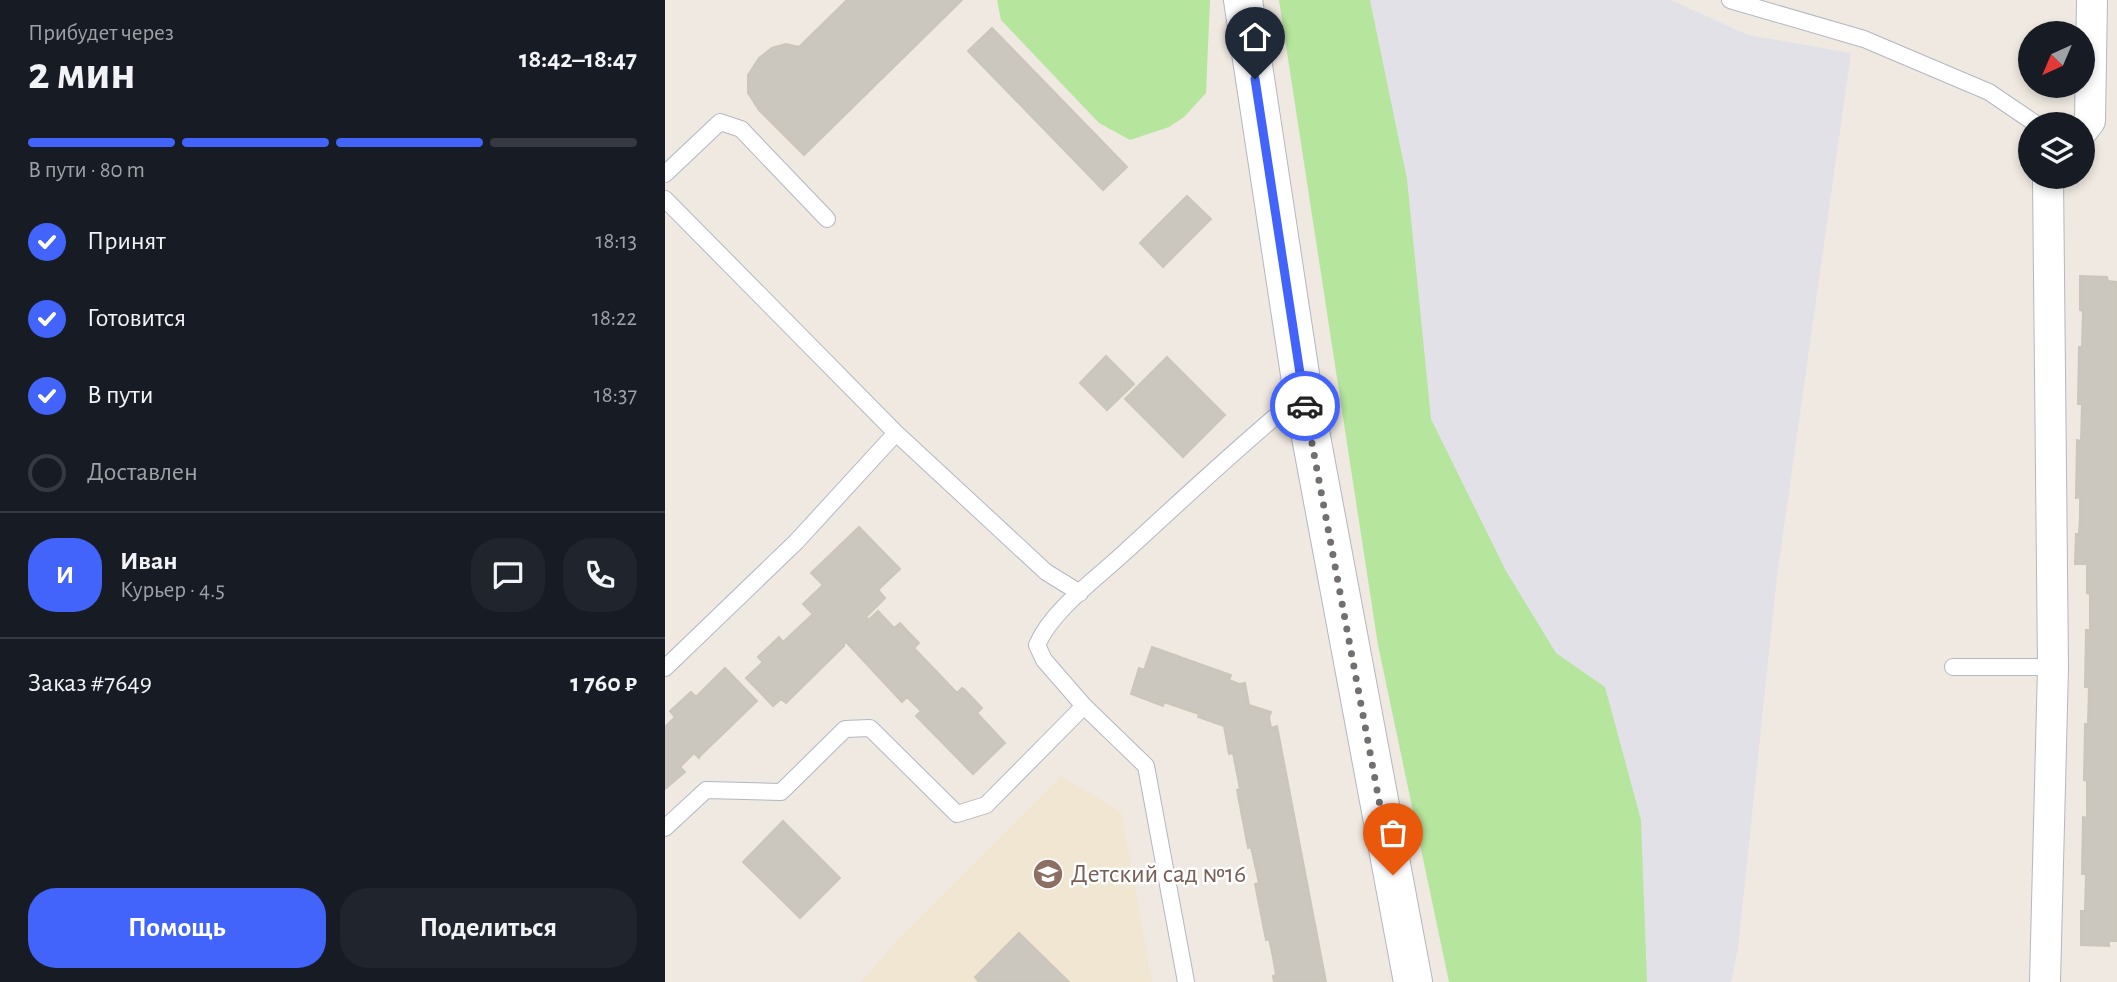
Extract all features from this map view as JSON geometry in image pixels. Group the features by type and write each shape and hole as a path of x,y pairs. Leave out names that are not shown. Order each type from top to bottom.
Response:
{"street":[{"path":"1243,0 1303,394 1413,982"},
{"path":"2090,112 2092,0"},
{"path":"2045,982 2053,667 2048,189"}],"lane":[{"path":"1730,0 1864,39 1989,92 2018,112"},
{"path":"665,174 720,122 741,129 827,219"},
{"path":"665,200 896,433 1046,572 1080,593"},
{"path":"1187,982 1146,766 1084,706 1045,660 1037,645 1044,628 1080,593 1254,434 1303,394"},
{"path":"665,668 796,542 896,433"},
{"path":"1953,667 2053,667"},
{"path":"665,828 706,790 781,792 845,729 870,728 957,814 986,806 1084,706"}],"shaded area":[{"path":"1367,0 1671,0 1748,35 1851,53 1777,576 1738,948 1731,982 1645,982 1543,652 1433,440"},
{"name":"Детский сад №16","path":"1061,776 1121,812 1152,982 861,982 902,935"}],"green space":[{"path":"997,0 1210,0 1206,93 1184,117 1169,127 1130,140 1099,123 1001,20"},
{"path":"1279,0 1370,0 1407,179 1431,419 1506,571 1556,653 1605,687 1641,820 1647,982 1449,982 1378,645"}],"building":[{"path":"847,0 962,0 804,155 759,110 748,93 748,75 759,58 772,48 786,44 799,47"},
{"path":"992,28 1127,167 1103,190 968,51"},
{"path":"1187,196 1211,219 1163,267 1140,243"},
{"path":"2080,276 2107,277 2108,281 2117,282 2117,941 2109,941 2109,946 2081,945 2081,911 2085,911 2086,874 2082,874 2083,817 2087,818 2087,781 2084,780 2089,687 2085,687 2090,594 2087,593 2087,564 2075,564 2076,534 2079,534 2080,516 2080,497 2076,498 2077,440 2081,441 2082,404 2078,404 2083,311 2080,310"},
{"path":"1106,356 1134,384 1107,410 1080,383"},
{"path":"1167,357 1225,415 1183,457 1125,399"},
{"path":"859,527 900,569 878,590 885,598 866,617 869,620 843,645 803,604 823,585 811,573"},
{"path":"878,611 894,628 900,623 919,643 914,648 957,693 964,689 982,708 977,713 1005,743 973,774 916,716 921,711 907,697 902,702 846,642"},
{"path":"813,614 844,646 786,703 781,699 773,706 746,678 763,662 758,657 760,655 779,637 783,642"},
{"path":"1152,647 1231,675 1229,680 1245,683 1249,705 1271,712 1271,728 1277,726 1326,982 1274,982 1273,976 1276,975 1273,957 1269,939 1266,940 1255,884 1259,883 1251,847 1248,848 1233,753 1229,754 1224,726 1198,717 1199,714 1164,702 1163,706 1131,694 1139,668 1144,670"},
{"path":"725,668 757,701 699,758 694,753 680,767 685,772 665,789 665,727 675,717 670,711 691,692 696,697"},
{"path":"783,821 840,878 800,918 743,862"},
{"path":"1019,933 1069,982 979,982 975,977"}],"way so far":[{"path":"1305,406 1393,875"}],"place":[{"name":"Детский сад №16","path":"1048,874"}],"route":[{"path":"1255,79 1305,406"}]}
